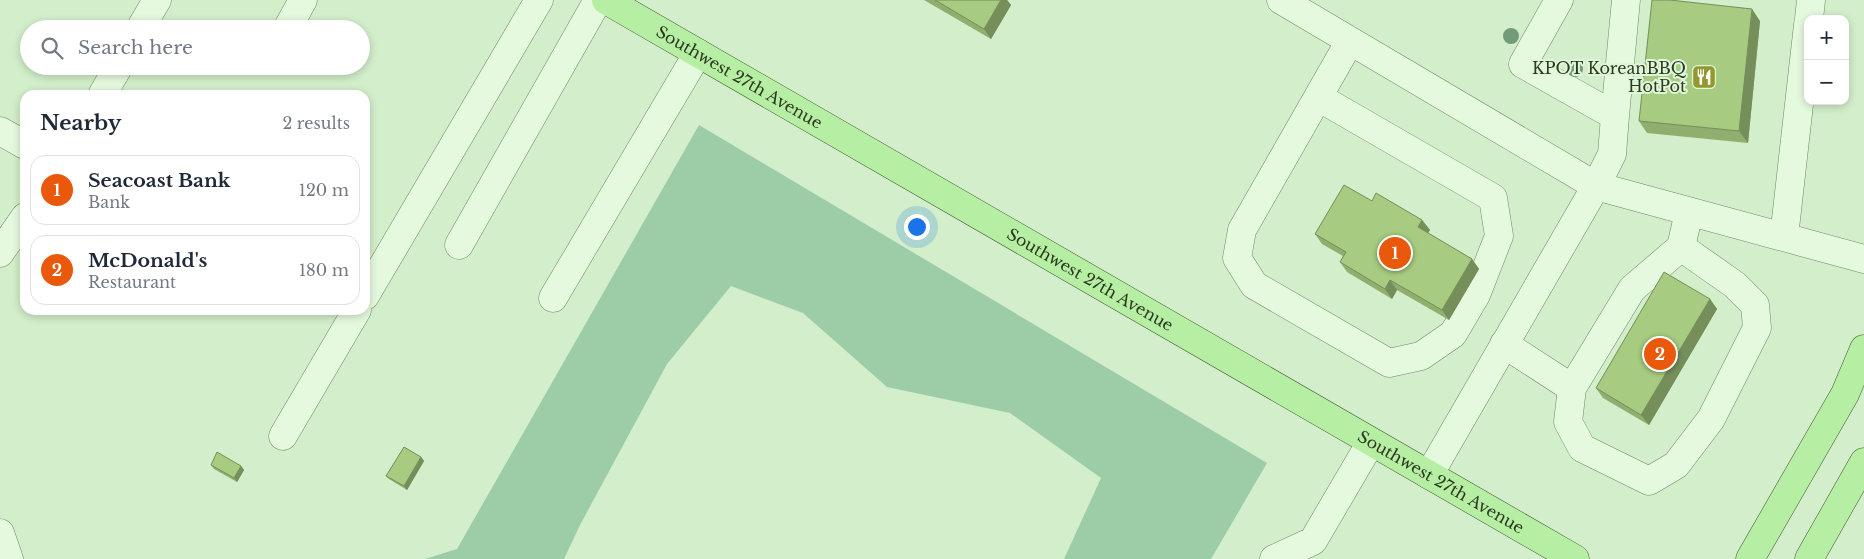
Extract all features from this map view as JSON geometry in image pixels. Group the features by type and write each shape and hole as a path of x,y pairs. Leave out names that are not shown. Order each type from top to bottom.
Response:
{"main road":[{"name":"Southwest 27th Avenue","path":"606,0 1575,559"},
{"path":"1750,559 1845,394 1864,349"},
{"path":"1809,559 1864,462"}],"lane":[{"path":"145,20 157,0"},
{"path":"291,20 303,0"},
{"path":"370,287 539,0"},
{"path":"459,245 598,0"},
{"path":"1281,0 1596,186 1864,259"},
{"path":"1559,0 1524,64 1616,116"},
{"path":"1429,475 1596,186 1612,154 1626,0"},
{"path":"1809,15 1811,0"},
{"path":"1318,97 1493,198 1499,236 1476,295 1453,334 1421,356 1389,363 1254,285 1237,258 1242,230 1318,97 1350,41"},
{"path":"553,298 698,53"},
{"path":"1784,238 1804,60"},
{"path":"105,90 114,75"},
{"path":"0,132 20,142"},
{"path":"1680,247 1735,285 1755,305 1757,328 1711,419 1676,465 1649,481 1582,448 1568,422 1572,388 1632,289 1680,247 1689,212"},
{"path":"0,252 20,224"},
{"path":"283,436 354,315"},
{"path":"1504,344 1572,388"},
{"path":"1274,559 1321,550 1371,442"},
{"path":"0,533 9,559"}],"green space":[{"path":"699,125 1267,463 1211,559 1064,559 1101,478 1010,413 887,387 803,313 731,286 667,364 580,525 564,559 425,559 457,549"}],"building":[{"path":"935,0 1001,0 984,29"},
{"name":"KPOT KoreanBBQ HotPot","path":"1652,0 1670,0 1752,9 1739,131 1639,121"},
{"path":"1344,185 1372,201 1376,193 1422,220 1418,227 1472,259 1442,310 1390,280 1385,289 1340,262 1346,252 1315,234"},
{"path":"1664,272 1710,299 1641,415 1596,388"},
{"path":"404,447 421,457 404,486 386,476"},
{"path":"217,452 241,466 234,478 211,465"}],"place":[{"name":"KPOT KoreanBBQ HotPot","path":"1704,77"},
{"name":"Seacoast Bank","path":"1395,253"},
{"name":"McDonald's","path":"1660,354"}]}
